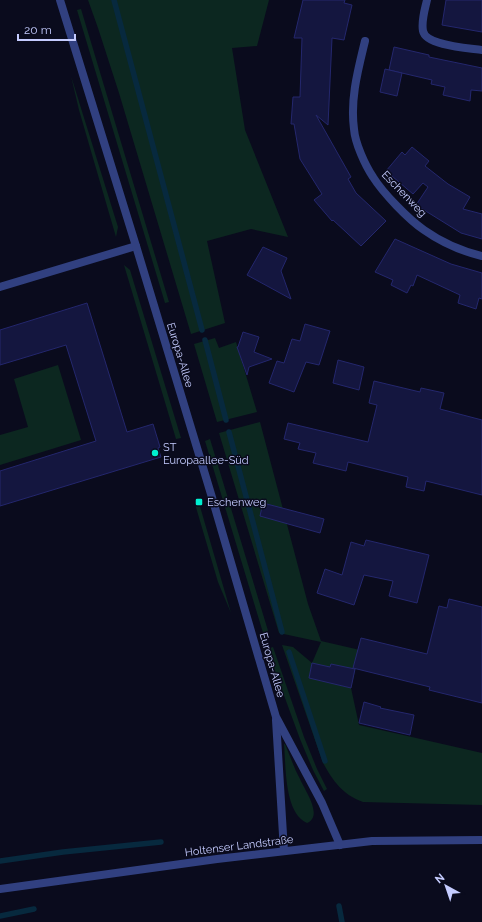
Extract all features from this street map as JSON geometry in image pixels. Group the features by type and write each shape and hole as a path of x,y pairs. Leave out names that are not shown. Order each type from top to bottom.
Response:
{"street":[{"name":"Europa-Allee","path":"60,0 211,494 276,717 322,803 340,844"},
{"path":"427,0 423,32 426,36 438,43 482,50"},
{"name":"Eschenweg","path":"365,42 356,75 352,106 354,131 362,156 373,177 398,206 423,230 463,251 482,256"},
{"path":"0,287 136,246"},
{"name":"Europa-Allee","path":"276,717 284,851"},
{"name":"Holtenser Landstraße","path":"0,889 209,860 340,844 372,841 482,840"}],"green space":[{"path":"88,0 269,0 257,46 232,48 245,130 288,237 251,229 207,241 225,323 191,334 119,93"},
{"path":"81,9 169,302 165,303 77,10"},
{"path":"71,76 118,227 116,237 79,110"},
{"path":"124,265 130,270 181,438 176,439"},
{"path":"215,338 219,348 236,342 257,412 217,422 194,344"},
{"path":"58,365 81,440 0,465 0,435 28,427 14,379"},
{"path":"260,422 308,604 321,641 360,650 351,688 359,725 482,753 482,805 363,802 339,787 327,770 323,763 282,645 293,647 312,663 321,642 279,633 219,433"},
{"path":"210,439 269,634 264,636 205,441"},
{"path":"199,503 231,613 218,582 195,504"},
{"path":"273,647 304,737 327,789 324,791 300,739 267,649"},
{"path":"284,744 311,802 314,815 312,820 307,823 299,818 290,799 286,776"}],"building":[{"path":"303,0 345,0 344,3 352,5 344,40 332,38 328,125 316,115 351,177 348,179 356,193 386,221 361,246 333,220 332,221 314,200 322,194 300,159 294,124 291,124 293,97 300,97 302,38 294,38"},
{"path":"446,0 482,0 482,32 442,25"},
{"path":"394,47 429,55 429,57 482,68 482,91 471,90 470,101 443,95 445,87 431,84 432,80 389,70"},
{"path":"385,69 402,73 397,96 380,92"},
{"path":"412,147 429,161 425,166 448,184 470,197 463,209 482,214 482,239 461,233 416,205 428,187 423,183 413,194 386,171 402,152 405,155"},
{"path":"395,239 451,264 482,273 482,299 479,298 476,309 458,303 460,295 417,275 413,286 411,285 407,293 391,285 393,280 375,272"},
{"path":"263,247 287,258 281,271 291,299 247,275"},
{"path":"87,303 127,432 153,424 160,447 158,448 161,457 0,506 0,471 96,441 66,345 0,365 0,330"},
{"path":"305,324 330,331 319,365 306,362 294,392 269,383 277,361 284,363 292,339 300,341"},
{"path":"243,332 259,337 254,352 272,359 249,367 247,375 237,347"},
{"path":"338,360 364,367 359,390 333,383"},
{"path":"374,381 420,392 421,388 444,393 440,409 482,420 482,495 426,481 424,491 406,487 408,477 348,462 346,471 313,463 316,453 298,449 300,443 284,439 288,423 368,442 377,405 369,403"},
{"path":"263,503 324,519 320,533 260,516"},
{"path":"366,540 429,555 417,603 389,596 393,581 364,575 354,605 317,593 325,569 342,575 351,542 364,546"},
{"path":"449,599 482,607 482,703 429,690 430,687 353,668 361,638 427,654 439,606 447,608"},
{"path":"312,663 330,667 331,664 355,669 351,688 309,678"},
{"path":"364,702 381,707 380,708 414,715 410,735 359,723"}],"waterway":[{"path":"114,0 202,330"},
{"path":"205,340 226,420"},
{"path":"229,432 282,632"},
{"path":"289,652 325,761"},
{"path":"0,861 63,852 161,842"},
{"path":"339,906 342,922"},
{"path":"0,916 34,909"}],"place":[{"name":"ST Europaallee-Süd","path":"155,453"},
{"name":"Eschenweg","path":"199,502"}]}
